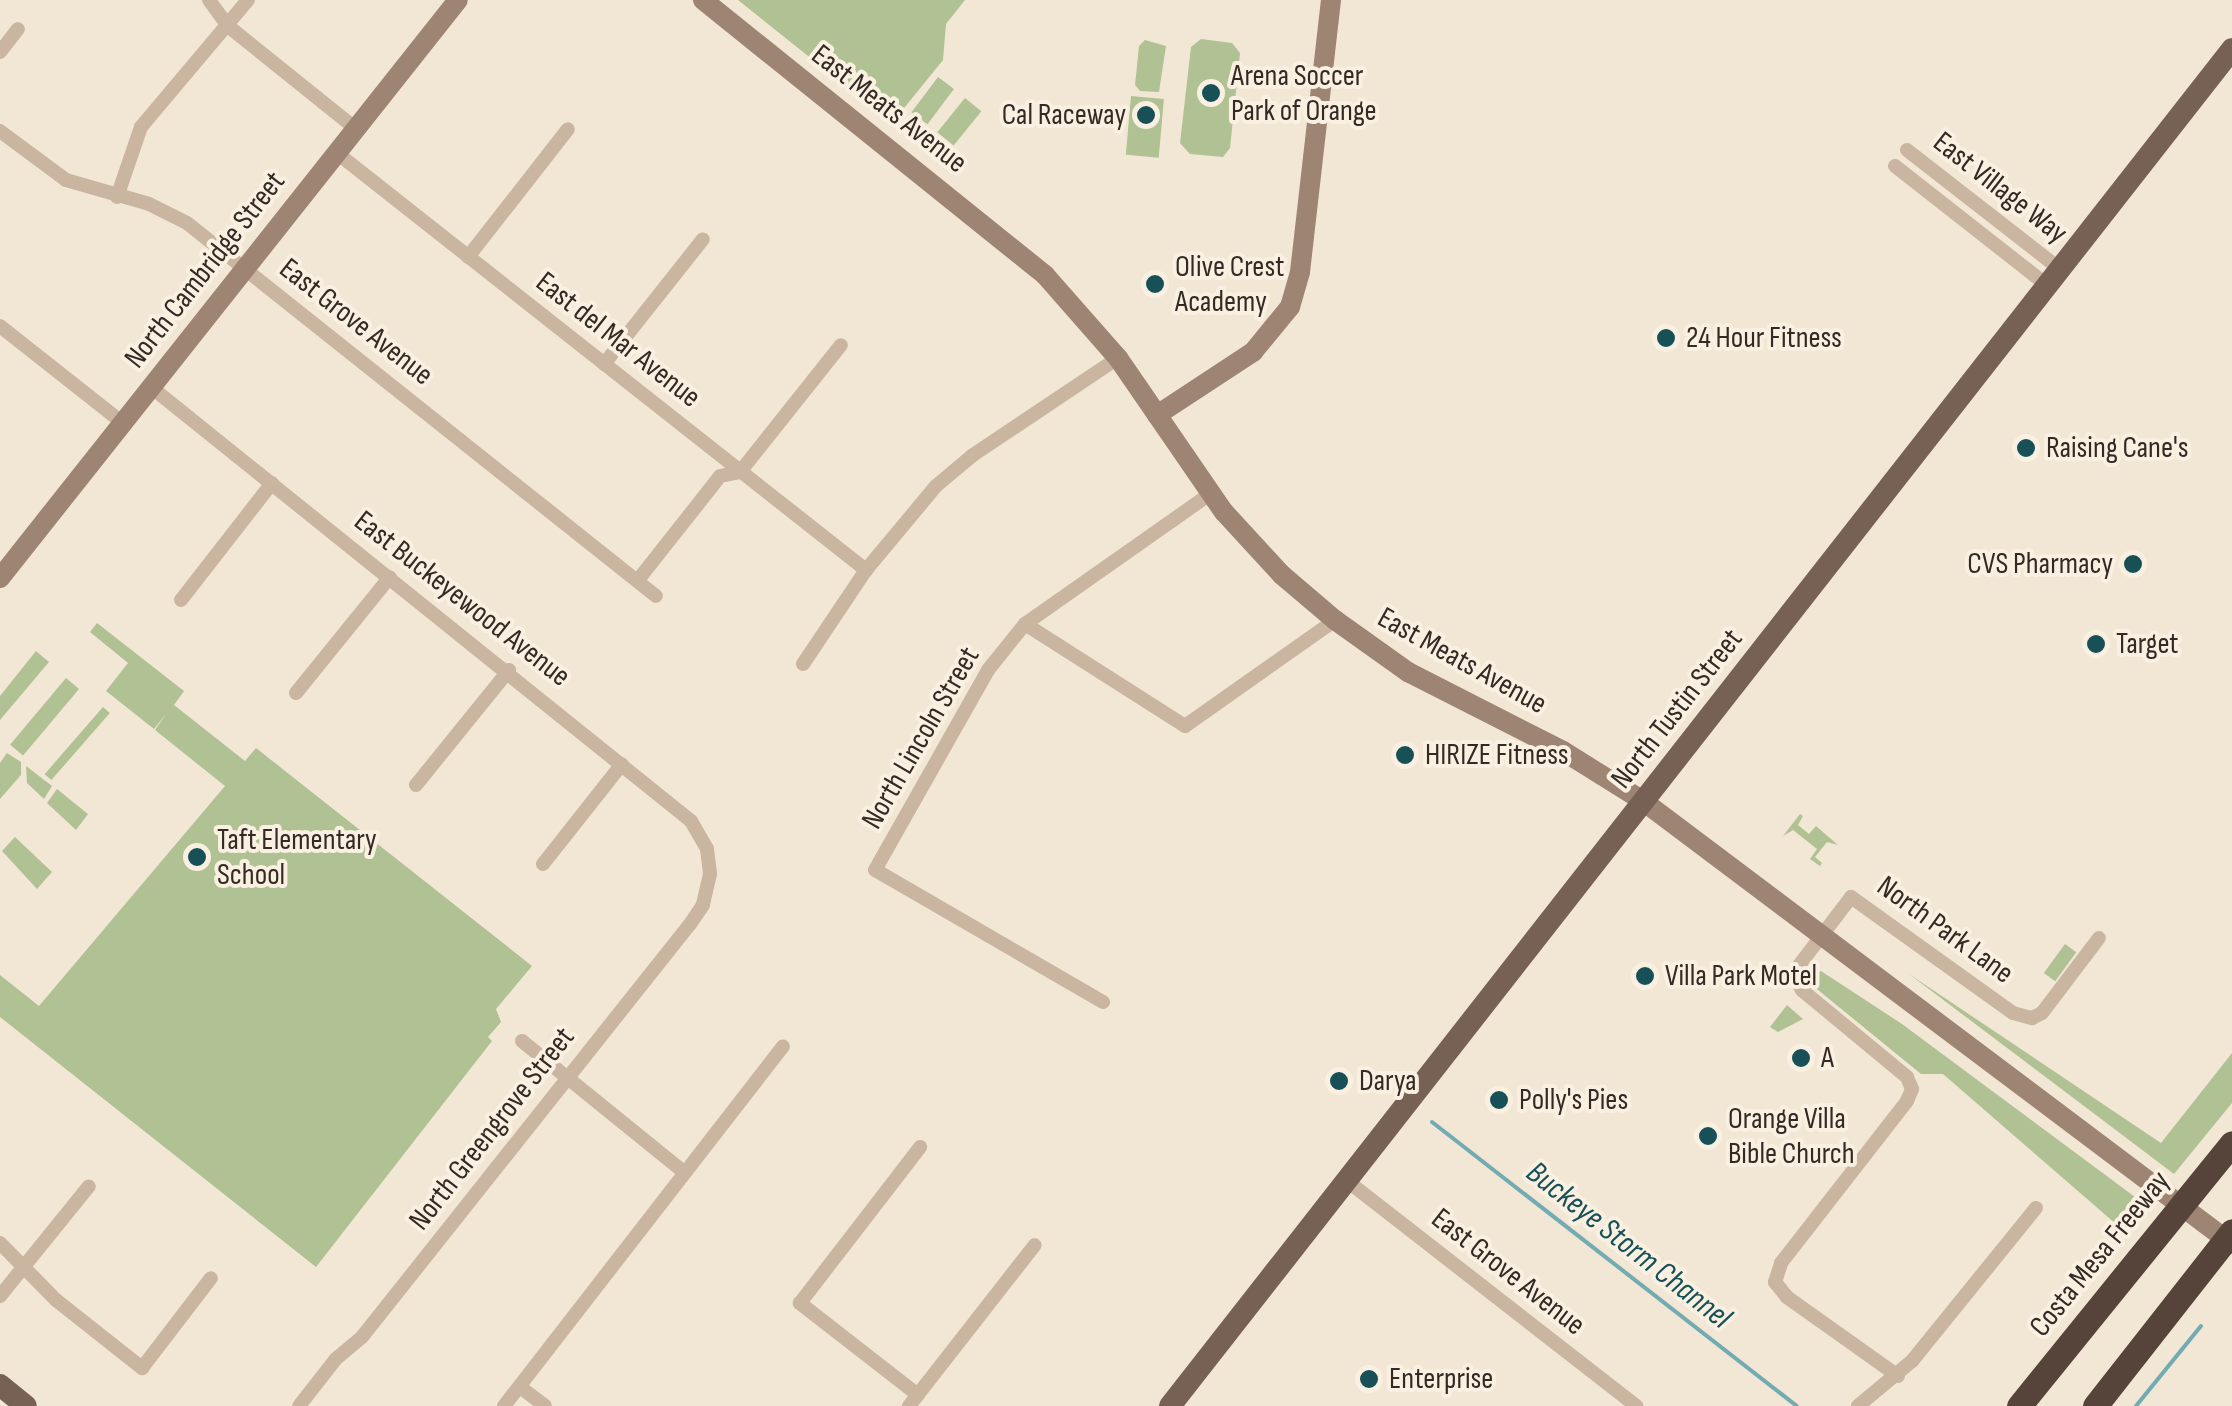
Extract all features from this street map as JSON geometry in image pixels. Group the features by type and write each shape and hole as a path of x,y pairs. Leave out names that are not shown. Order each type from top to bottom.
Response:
{"highway":[{"name":"Costa Mesa Freeway","path":"2019,1406 2232,1143"},
{"path":"2094,1406 2232,1231"}],"main road":[{"name":"North Tustin Street","path":"1170,1406 2232,49"},
{"path":"0,1385 26,1406"}],"street":[{"path":"209,0 228,26 356,129"},
{"path":"117,197 140,127 248,0"},
{"name":"North Cambridge Street","path":"0,578 458,0"},
{"name":"East Meats Avenue","path":"703,0 1017,249 1063,293 1118,358 1210,494 1267,560 1335,620 1408,672 1563,751 1644,802 2232,1244"},
{"path":"1156,416 1262,344 1290,307 1300,272 1331,0"},
{"path":"0,52 18,29"},
{"path":"468,256 568,129"},
{"name":"East Grove Avenue","path":"0,131 66,180 169,212 656,596"},
{"name":"East Village Way","path":"1908,150 2053,277"},
{"name":"East del Mar Avenue","path":"337,153 866,570"},
{"name":"East Village Way","path":"1895,166 2053,277"},
{"path":"604,364 704,239"},
{"path":"0,326 122,422"},
{"path":"638,580 720,476 740,472 841,345"},
{"path":"803,664 866,570 954,468 1118,358"},
{"name":"East Buckeyewood Avenue","path":"151,387 509,670 692,821 707,849 710,874"},
{"path":"181,600 272,483"},
{"name":"North Lincoln Street","path":"1102,1002 875,870 988,670 1025,624 1210,494"},
{"path":"296,693 390,577"},
{"path":"1025,624 1186,726 1335,620"},
{"path":"416,785 509,670"},
{"path":"543,864 622,764"},
{"name":"North Greengrove Street","path":"299,1406 335,1360 362,1337 690,924 703,905 710,874"},
{"name":"North Park Lane","path":"1898,1376 1787,1297 1775,1275 1908,1101 1912,1088 1907,1077 1798,984 1797,968 1851,897 2023,1018 2042,1013 2099,938"},
{"path":"522,1041 684,1172"},
{"path":"504,1406 783,1046"},
{"path":"920,1147 800,1303 913,1400 1035,1245"},
{"name":"East Grove Avenue","path":"1346,1180 1636,1406"},
{"path":"0,1296 89,1186"},
{"path":"1858,1406 1898,1376 2036,1208"},
{"path":"0,1243 56,1300 142,1368 211,1278"},
{"path":"520,1386 546,1406"}],"green space":[{"path":"738,0 965,0 946,24 943,60 892,123"},
{"name":"Arena Soccer Park of Orange","path":"1201,39 1232,43 1240,53 1230,148 1223,157 1190,154 1180,143 1191,47"},
{"path":"1145,40 1166,46 1159,92 1140,91 1135,85 1139,46"},
{"path":"938,77 954,89 927,124 912,112"},
{"name":"Cal Raceway","path":"1131,96 1164,99 1159,158 1126,155"},
{"path":"965,98 981,111 954,145 937,132"},
{"name":"Taft Elementary School","path":"97,623 184,691 174,705 245,761 256,748 532,966 496,1009 501,1022 488,1037 492,1041 316,1267 0,1017 0,975 39,1006 225,786 155,730 166,714 154,729 106,691 128,663 90,632"},
{"path":"36,651 49,662 0,720 0,696"},
{"path":"66,678 79,689 23,756 10,745"},
{"path":"103,707 110,713 51,780 45,774"},
{"path":"7,753 21,762 21,775 0,799 0,763"},
{"path":"26,766 52,786 44,799 27,783"},
{"path":"57,789 88,814 76,830 47,803"},
{"path":"1800,814 1803,816 1798,825 1809,834 1816,826 1838,845 1827,842 1815,857 1822,863 1820,866 1810,859 1817,849 1793,830 1783,836"},
{"path":"15,837 52,872 37,889 2,851"},
{"path":"2065,944 2076,952 2055,981 2044,973"},
{"path":"1821,971 1902,1024 2135,1197 2120,1217 2129,1225 2124,1231 1943,1074 1921,1074 1812,985 1811,975"},
{"path":"1909,974 2161,1143 2232,1053 2232,1103 2174,1174"},
{"path":"1787,1005 1803,1019 1778,1032 1770,1027"}],"waterway":[{"name":"Buckeye Storm Channel","path":"1432,1122 1797,1406"},
{"name":"Buckeye Storm Channel","path":"2136,1406 2201,1326"}],"place":[{"name":"Arena Soccer Park of Orange","path":"1211,93"},
{"name":"Cal Raceway","path":"1146,115"},
{"name":"Olive Crest Academy","path":"1155,284"},
{"name":"24 Hour Fitness","path":"1666,338"},
{"name":"Raising Cane's","path":"2026,448"},
{"name":"CVS Pharmacy","path":"2133,564"},
{"name":"Target","path":"2096,644"},
{"name":"HIRIZE Fitness","path":"1405,755"},
{"name":"Taft Elementary School","path":"197,857"},
{"name":"Villa Park Motel","path":"1645,976"},
{"name":"A","path":"1801,1058"},
{"name":"Darya","path":"1339,1081"},
{"name":"Polly's Pies","path":"1499,1100"},
{"name":"Orange Villa Bible Church","path":"1708,1136"},
{"name":"Enterprise","path":"1369,1379"}]}
